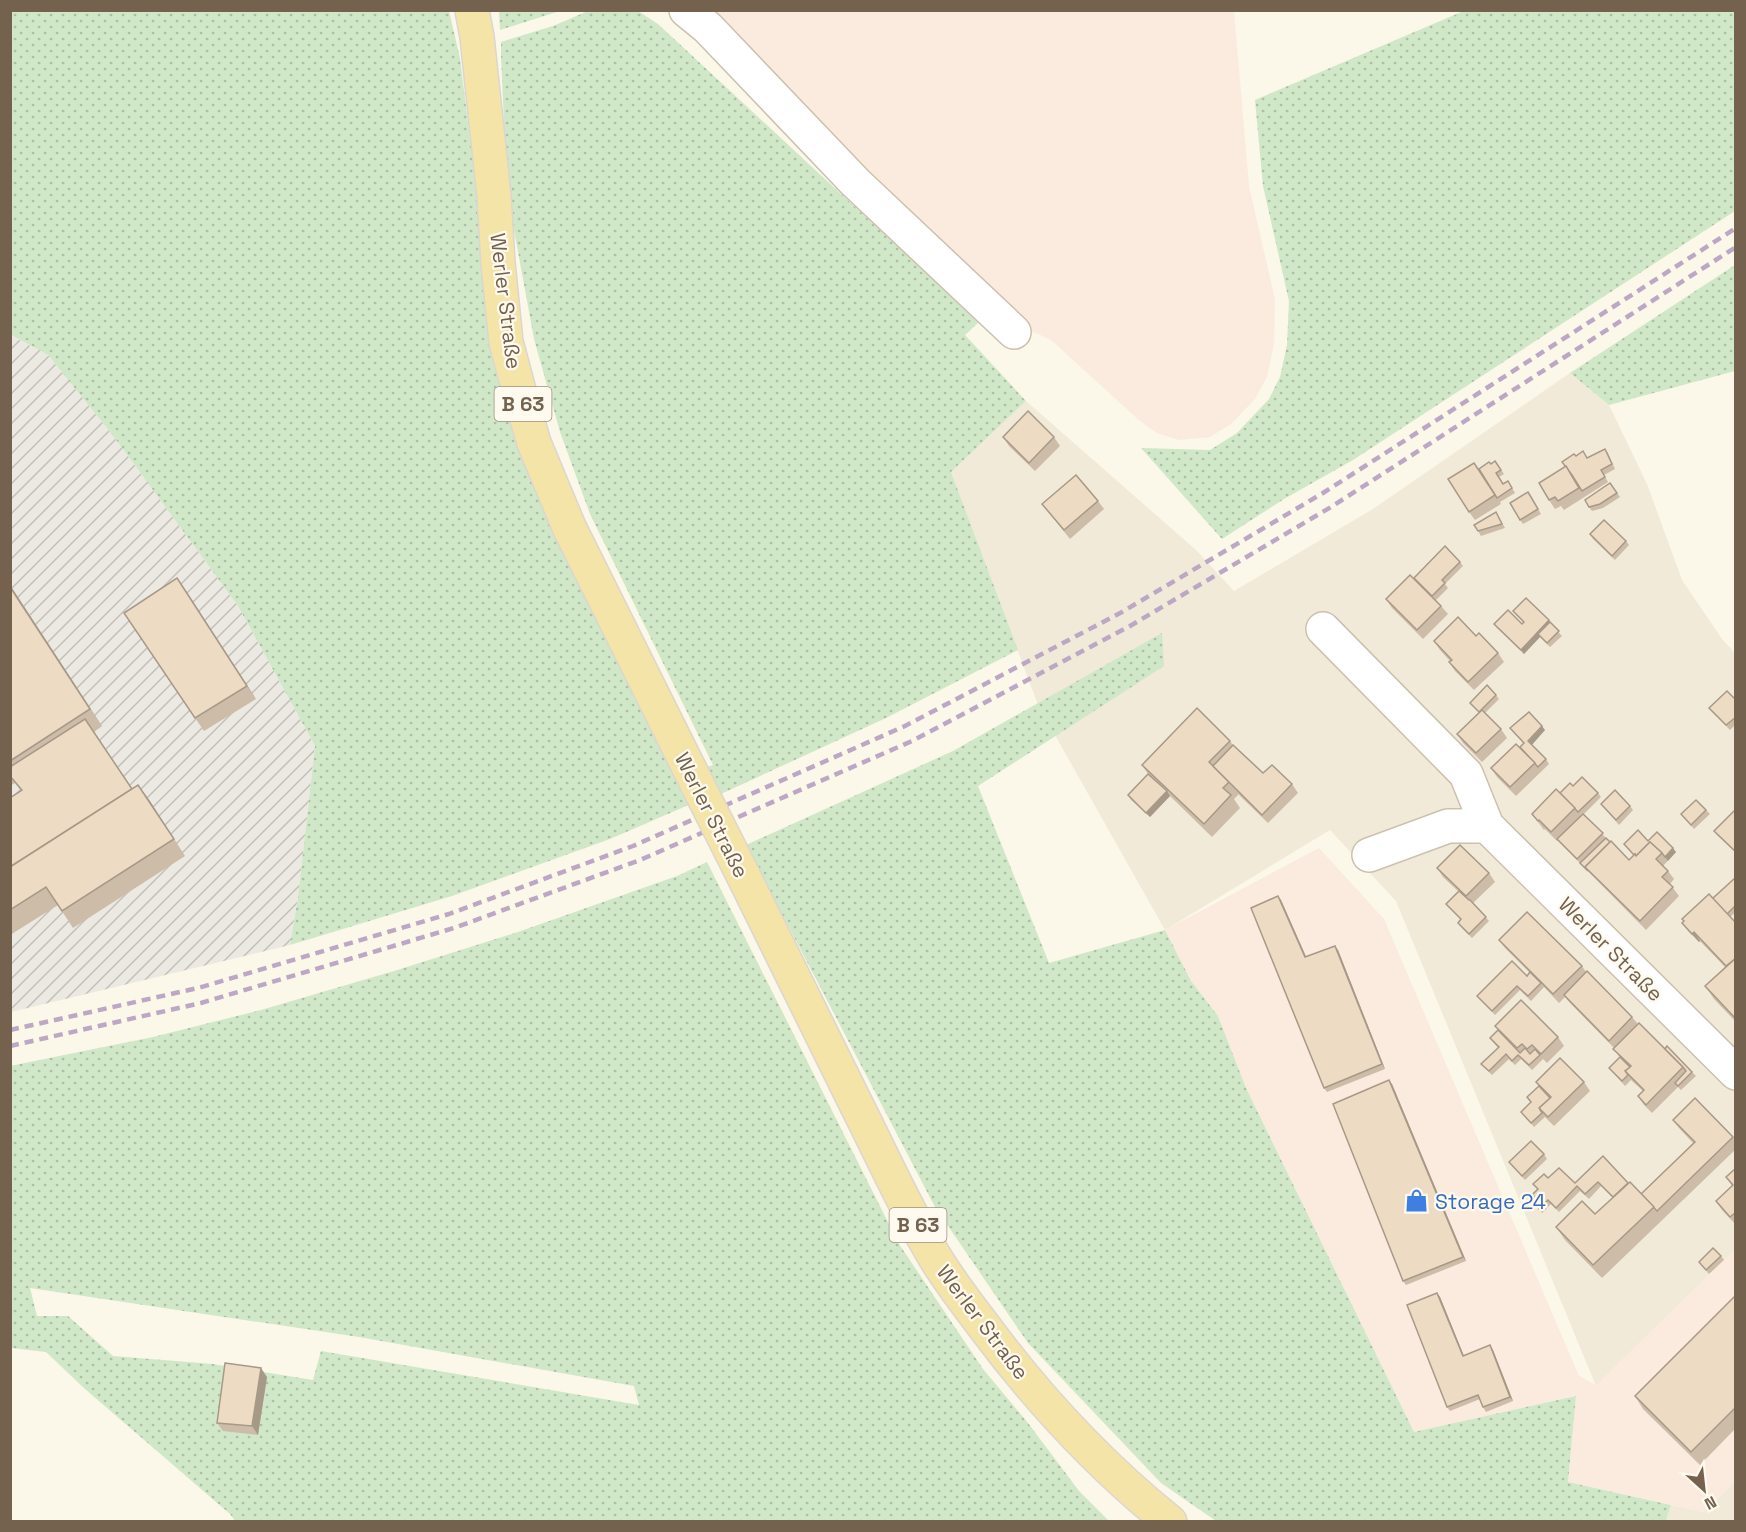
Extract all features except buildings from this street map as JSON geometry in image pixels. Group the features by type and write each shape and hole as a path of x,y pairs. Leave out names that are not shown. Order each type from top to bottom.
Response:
{"main road":[{"name":"Werler Straße","path":"472,10 494,196 506,342 534,443 569,527 902,1197 936,1259 1010,1362 1048,1405 1094,1454 1143,1500 1170,1521"}],"street":[{"path":"686,10 708,28 855,182 1014,332"},
{"name":"Werler Straße","path":"1323,629 1467,774 1487,826 1736,1073"},
{"path":"1369,855 1448,826 1487,826"}],"shaded area":[{"path":"717,11 1234,11 1249,186 1275,300 1274,344 1267,377 1255,399 1231,424 1210,437 1179,440 1157,433 1140,421 1051,340 1034,332 1014,332"},
{"path":"10,335 48,355 114,437 238,606 315,746 298,897 290,945 11,1012"},
{"path":"1570,373 1609,405 1647,484 1682,580 1722,639 1735,653 1736,1249 1596,1386 1396,901 1330,830 1165,930 1038,705 951,472 1026,401 1196,550 1234,591 1373,509"},
{"path":"1319,848 1384,919 1579,1376 1596,1385 1735,1249 1735,1481 1704,1512 1568,1482 1576,1396 1414,1432 1246,1088 1218,1016 1191,981 1165,930"},
{"path":"1735,1481 1735,1521 1666,1522 1671,1505 1704,1512"}],"green space":[{"path":"499,10 560,11 500,30"},
{"path":"1466,10 1735,11 1735,211 1353,460 1284,499 1222,539 1141,448 1210,450 1237,433 1269,399 1280,377 1287,345 1289,301 1263,186 1255,100"},
{"path":"10,11 449,11 460,58 477,195 490,341 682,776 713,765 590,514 560,432 534,339 507,192 501,42 553,26 588,11 638,11 658,24 979,322 965,335 1026,401 951,472 1018,650 886,718 721,794 691,804 610,839 452,896 290,945 298,897 315,746 238,606 114,437 48,355 11,335"},
{"path":"1735,265 1735,371 1609,405 1570,373"},
{"path":"1162,633 1164,666 978,786 1049,963 1165,930 1191,981 1218,1016 1246,1088 1414,1432 1576,1396 1568,1482 1671,1505 1666,1521 1216,1521 1161,1483 1028,1343 935,1207 746,845 953,751"},
{"path":"707,862 899,1244 983,1369 1028,1423 1079,1491 1109,1521 235,1521 230,1514 85,1389 46,1352 11,1348 10,1066 153,1037 261,1010 518,932 677,876","holes":["30,1288 359,1337 634,1386 639,1405 321,1351 313,1380 213,1364 113,1356 68,1316 37,1316"]}],"railway":[{"path":"10,1030 198,988 449,914 633,846 905,726 1122,612 1323,493 1736,228"},
{"path":"10,1046 201,1003 454,928 640,860 912,741 1130,626 1331,507 1736,247"}],"place":[{"name":"Storage 24","path":"1417,1201"}]}
